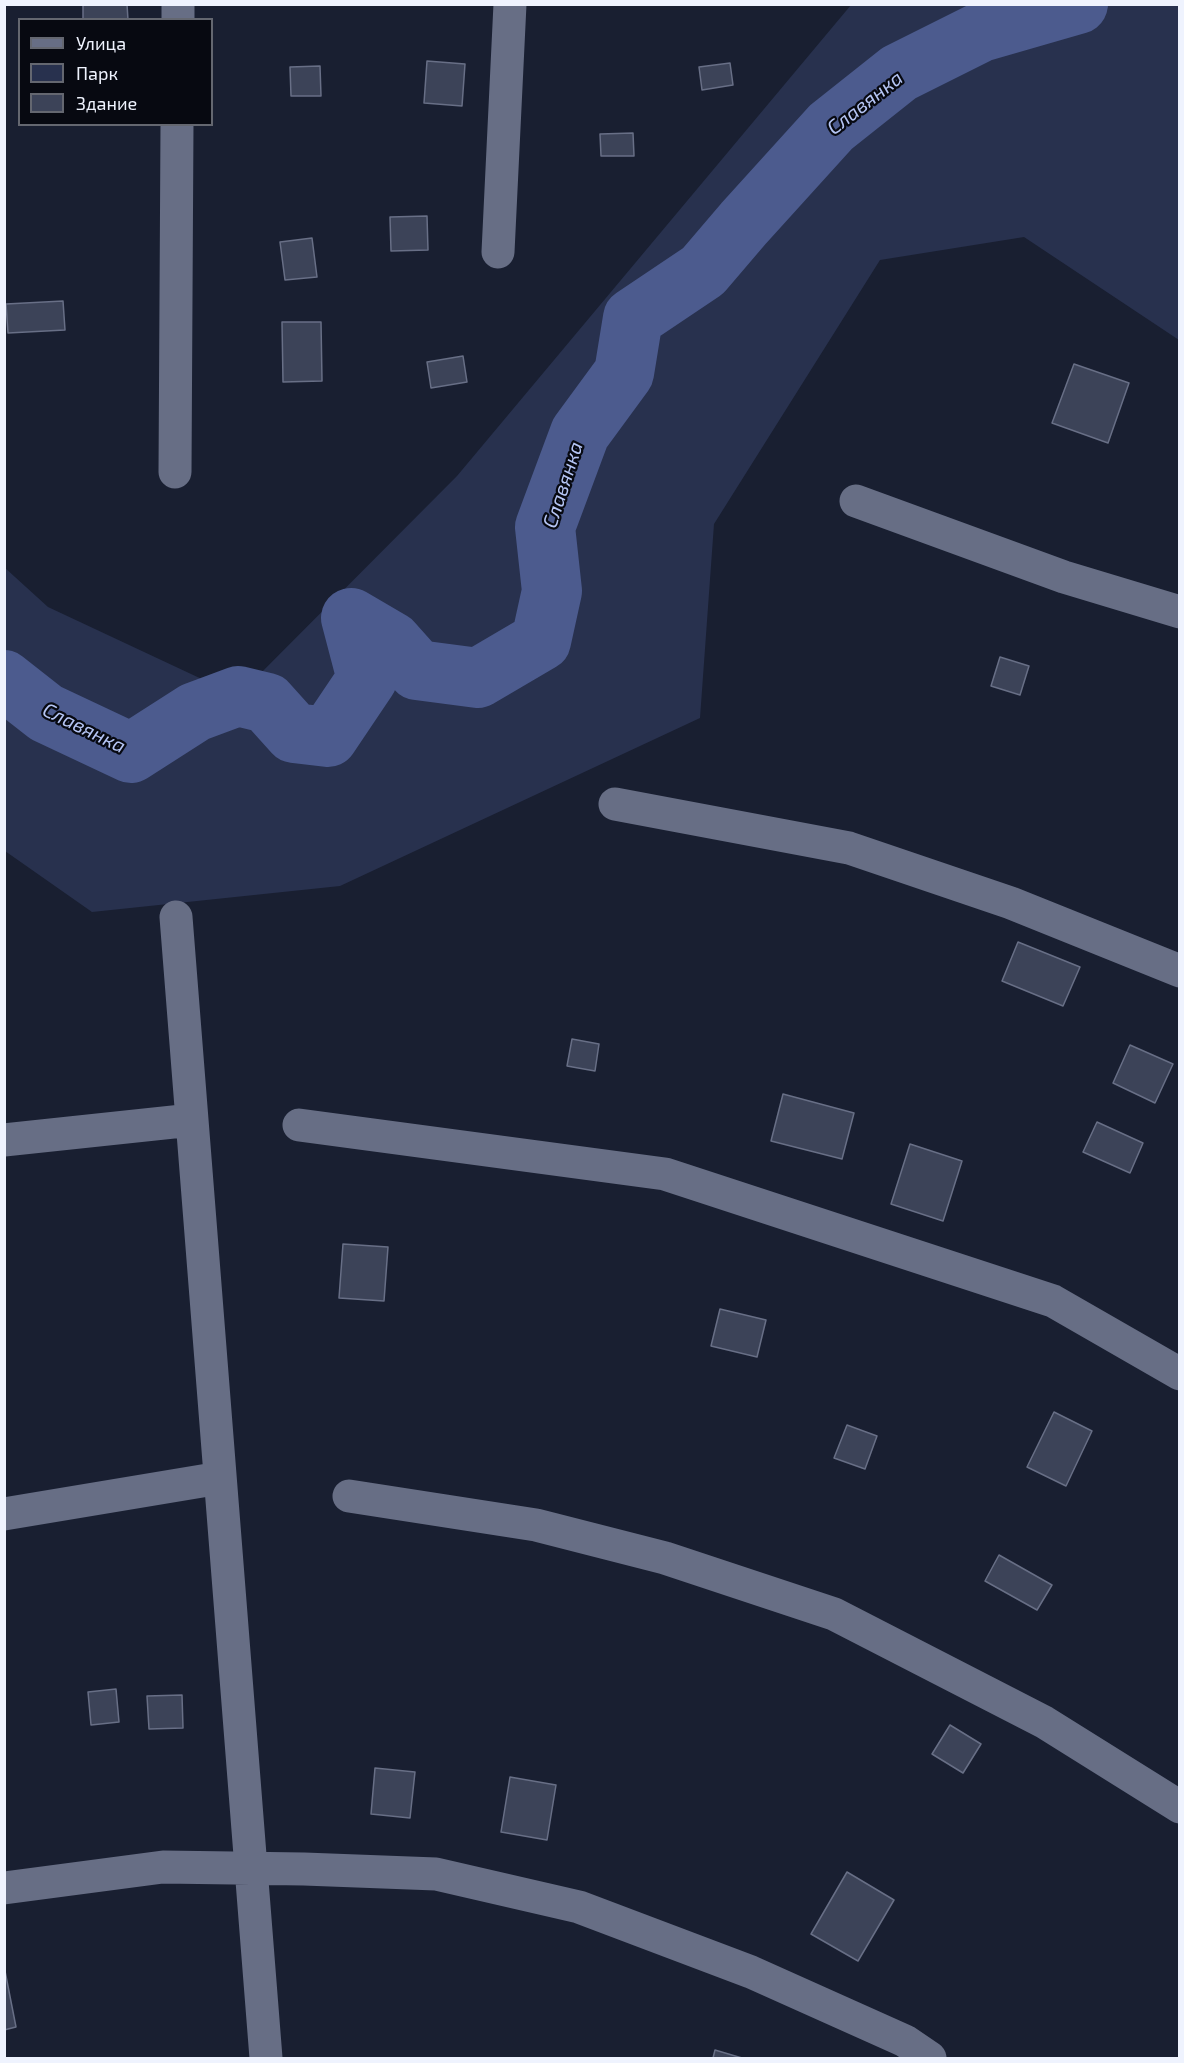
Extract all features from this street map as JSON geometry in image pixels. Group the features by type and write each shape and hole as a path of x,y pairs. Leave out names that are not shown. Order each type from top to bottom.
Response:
{"lane":[{"path":"498,252 510,4"},
{"path":"175,472 177,126"},
{"path":"856,501 1064,577 1179,612"},
{"path":"615,804 849,849 1011,903 1179,970"},
{"path":"176,917 266,2058"},
{"path":"4,1140 192,1120"},
{"path":"299,1125 665,1174 1053,1301 1179,1374"},
{"path":"4,1514 220,1478"},
{"path":"349,1496 536,1525 665,1558 834,1614 1044,1722 1179,1807"},
{"path":"4,1888 163,1867 436,1874 579,1907 751,1972 905,2041 930,2058"}],"green space":[{"path":"851,5 1179,5 1179,340 1024,237 880,260 714,524 700,718 340,886 92,912 5,851 4,567 48,607 238,696 457,476"}],"building":[{"path":"83,4 127,4 128,18 83,18"},
{"path":"427,61 465,64 462,106 424,103"},
{"path":"730,63 733,85 702,90 699,67"},
{"path":"320,66 321,96 291,96 290,67"},
{"path":"633,133 634,156 601,156 600,134"},
{"path":"427,216 428,250 391,251 390,217"},
{"path":"312,238 317,277 285,280 280,242"},
{"path":"63,301 65,330 8,333 6,304"},
{"path":"282,322 321,322 322,381 283,382"},
{"path":"463,356 467,382 431,388 427,362"},
{"path":"1074,364 1129,383 1108,443 1052,423"},
{"path":"1000,657 1029,666 1020,695 991,686"},
{"path":"1018,942 1080,967 1063,1006 1002,981"},
{"path":"572,1039 599,1044 595,1071 567,1066"},
{"path":"1130,1045 1173,1064 1155,1103 1113,1083"},
{"path":"783,1094 854,1113 842,1159 771,1141"},
{"path":"1097,1122 1143,1143 1130,1173 1083,1152"},
{"path":"910,1144 962,1161 943,1221 891,1204"},
{"path":"343,1244 388,1247 384,1301 339,1298"},
{"path":"720,1309 766,1320 757,1357 711,1346"},
{"path":"1054,1412 1092,1431 1066,1486 1027,1467"},
{"path":"847,1425 877,1436 865,1469 834,1458"},
{"path":"999,1555 1052,1585 1037,1610 985,1581"},
{"path":"116,1689 119,1722 91,1725 88,1692"},
{"path":"182,1695 183,1728 149,1729 147,1696"},
{"path":"950,1725 981,1744 963,1773 932,1754"},
{"path":"375,1768 415,1772 410,1818 371,1814"},
{"path":"510,1777 556,1785 547,1840 501,1832"},
{"path":"847,1872 894,1900 858,1961 811,1934"},
{"path":"4,1971 16,2027 4,2030"},
{"path":"715,2050 742,2058 713,2058"}],"waterway":[{"name":"Славянка","path":"4,680 46,713 131,753 195,712 238,696 267,703 294,733 328,737 367,679 351,618 392,642 417,670 478,678 541,641 552,591 545,527 580,433 624,373 633,318 703,271 831,127 899,73 981,32 1078,4"}]}
